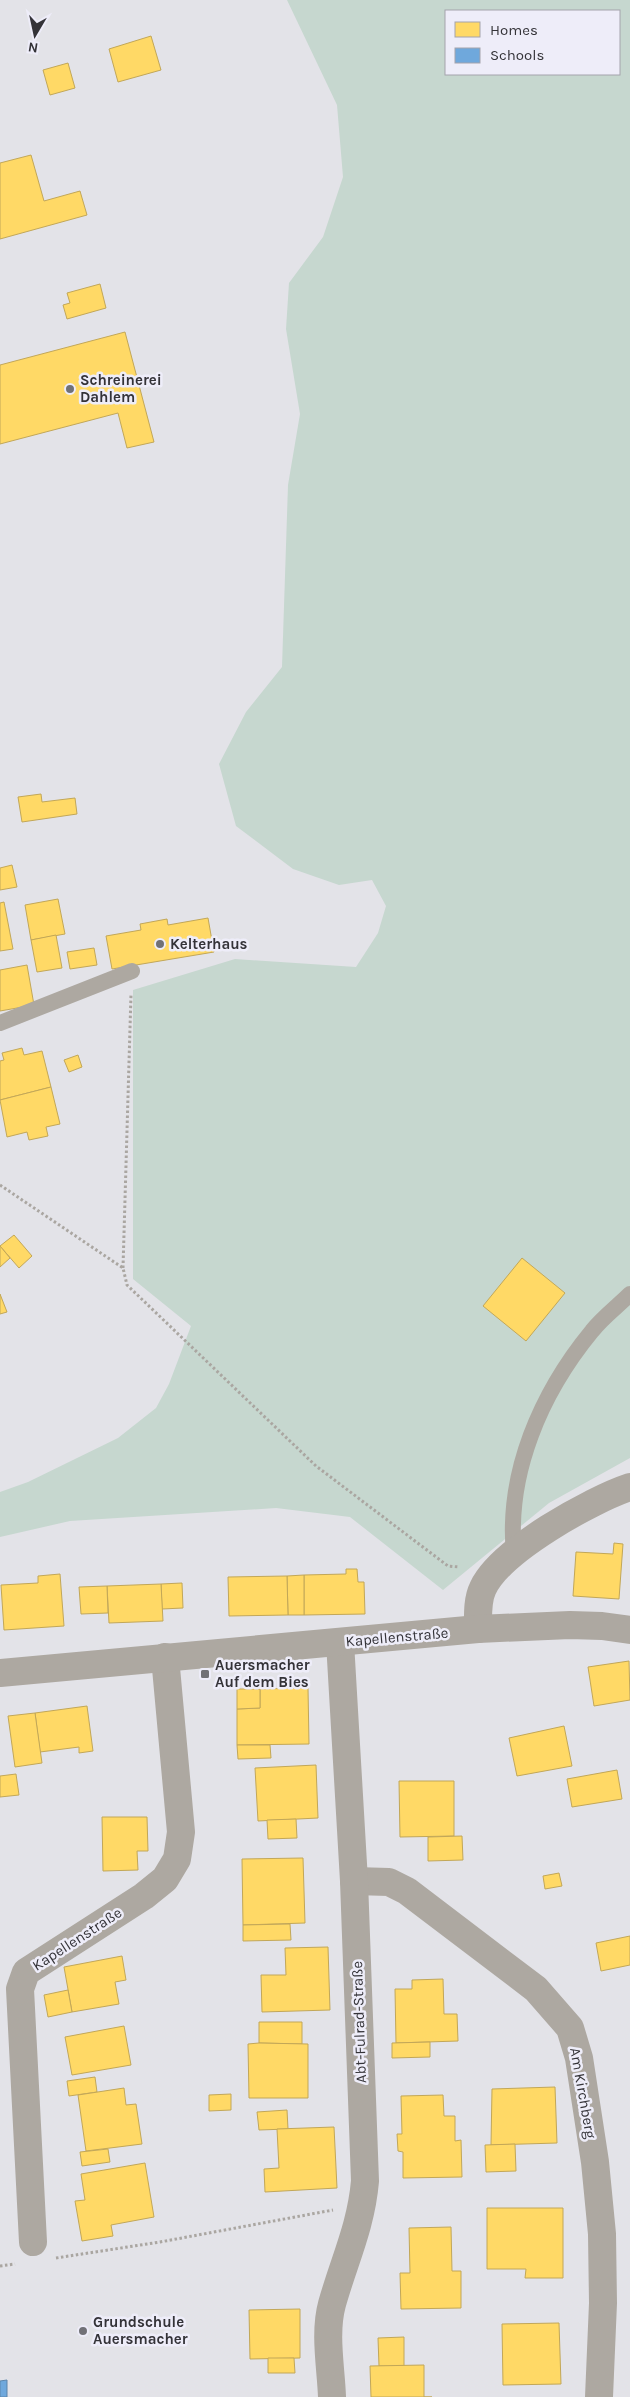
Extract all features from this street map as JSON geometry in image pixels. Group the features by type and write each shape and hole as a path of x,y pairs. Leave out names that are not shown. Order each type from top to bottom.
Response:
{"street":[{"path":"478,1629 478,1608 483,1587 497,1568 542,1533 584,1508 630,1487"},
{"name":"Kapellenstraße","path":"0,1673 478,1629 570,1625 602,1626 630,1630"},
{"name":"Abt-Fulrad-Straße","path":"332,2397 329,2337 331,2306 358,2230 365,2181 354,1881 340,1642"},
{"name":"Kapellenstraße","path":"33,2255 20,1989 26,1972 144,1896 165,1879 177,1859 181,1832 164,1657"},
{"name":"Am Kirchberg","path":"354,1881 389,1882 407,1891 536,1989 570,2028 579,2058 594,2153 602,2234 603,2285 600,2397"}],"lane":[{"path":"0,1023 132,971"},
{"path":"514,1554 512,1519 528,1437 551,1391 592,1330 630,1294"}],"path":[{"path":"132,971 123,1268 126,1286 316,1466 448,1566 459,1567"},
{"path":"0,1185 123,1268"},
{"path":"0,2266 33,2255 160,2242 363,2205"}],"shaded area":[{"path":"287,0 630,0 630,1458 549,1503 443,1590 350,1517 276,1508 70,1521 0,1537 0,1492 28,1482 118,1438 156,1408 169,1384 191,1326 133,1279 133,990 235,959 356,967 378,933 386,906 372,880 339,885 293,869 236,826 219,764 246,712 282,667 288,485 300,414 286,329 289,283 323,237 343,177 337,105"}],"building: Homes":[{"path":"151,36 161,70 118,82 109,49"},
{"path":"68,63 75,88 50,95 43,70"},
{"path":"31,155 44,201 80,191 87,215 0,239 0,163"},
{"path":"100,284 106,308 67,319 63,305 70,303 67,293"},
{"name":"Schreinerei Dahlem","path":"125,332 154,442 127,448 118,413 0,444 0,365"},
{"path":"41,794 42,802 75,798 77,814 22,822 18,797"},
{"path":"12,865 17,887 0,890 0,868"},
{"path":"58,899 65,934 31,940 25,905"},
{"path":"4,902 13,949 0,951 0,903"},
{"name":"Kelterhaus","path":"208,918 214,952 112,969 106,936 141,930 140,924 167,919 168,925"},
{"path":"56,935 62,968 37,972 31,940"},
{"path":"94,948 97,965 70,969 67,952"},
{"path":"27,965 34,1005 0,1011 0,970"},
{"path":"22,1048 24,1055 42,1051 51,1087 0,1100 0,1061 4,1060 2,1053"},
{"path":"78,1055 82,1067 69,1072 64,1060"},
{"path":"51,1087 60,1124 46,1127 48,1136 29,1140 27,1132 7,1137 0,1100"},
{"path":"14,1235 32,1256 19,1268 0,1246"},
{"path":"0,1246 10,1258 0,1267"},
{"path":"522,1258 565,1293 526,1341 483,1306"},
{"path":"0,1294 7,1312 0,1314"},
{"path":"614,1543 623,1544 619,1599 573,1596 576,1552 613,1554"},
{"path":"346,1569 357,1569 358,1582 364,1582 365,1614 304,1615 304,1575 346,1574"},
{"path":"60,1574 64,1626 4,1630 1,1585 38,1583 38,1576"},
{"path":"304,1575 304,1615 288,1615 287,1576"},
{"path":"287,1576 288,1615 229,1616 228,1577"},
{"path":"182,1583 183,1608 162,1609 161,1584"},
{"path":"161,1584 163,1621 109,1623 107,1586"},
{"path":"107,1586 108,1613 81,1614 79,1587"},
{"path":"629,1661 630,1700 594,1706 588,1667"},
{"path":"308,1688 309,1744 237,1745 237,1709 260,1708 260,1689"},
{"path":"237,1689 260,1689 260,1708 237,1709"},
{"path":"87,1706 93,1751 79,1753 79,1747 40,1752 35,1713"},
{"path":"35,1713 42,1763 15,1767 8,1716"},
{"path":"564,1726 572,1766 517,1776 509,1738"},
{"path":"237,1745 270,1745 271,1758 238,1759"},
{"path":"316,1765 318,1818 258,1821 255,1768"},
{"path":"617,1770 622,1799 572,1807 567,1779"},
{"path":"16,1774 19,1795 0,1797 0,1776"},
{"path":"399,1781 454,1781 454,1836 400,1837"},
{"path":"102,1817 147,1817 148,1851 137,1851 138,1870 103,1871"},
{"path":"296,1819 297,1838 268,1839 267,1820"},
{"path":"462,1836 463,1860 428,1861 428,1837"},
{"path":"303,1858 305,1923 243,1925 242,1859"},
{"path":"559,1873 562,1886 545,1889 543,1876"},
{"path":"290,1924 291,1940 243,1941 243,1925"},
{"path":"630,1936 630,1965 601,1971 596,1943"},
{"path":"328,1947 330,2010 262,2012 261,1975 286,1975 285,1948"},
{"path":"122,1956 126,1980 115,1982 119,2004 72,2012 64,1967"},
{"path":"443,1979 444,2014 457,2014 458,2041 396,2043 395,1989 412,1989 412,1980"},
{"path":"68,1990 72,2012 48,2017 44,1995"},
{"path":"259,2022 302,2022 302,2044 259,2043"},
{"path":"124,2026 131,2065 72,2075 65,2037"},
{"path":"430,2042 430,2057 392,2058 392,2043"},
{"path":"248,2044 308,2044 308,2098 249,2098"},
{"path":"95,2077 97,2092 69,2096 67,2081"},
{"path":"555,2087 557,2143 491,2145 492,2089"},
{"path":"124,2088 126,2105 136,2104 142,2144 86,2151 78,2095"},
{"path":"231,2094 231,2110 209,2111 209,2095"},
{"path":"443,2095 444,2116 455,2116 455,2141 461,2140 462,2177 403,2178 403,2152 398,2151 397,2134 402,2134 401,2096"},
{"path":"287,2110 288,2129 259,2130 257,2112"},
{"path":"334,2127 337,2188 265,2192 264,2169 279,2168 277,2129"},
{"path":"515,2144 516,2171 486,2172 485,2145"},
{"path":"108,2149 110,2162 82,2166 80,2152"},
{"path":"145,2163 154,2217 111,2225 113,2236 82,2241 75,2201 85,2200 81,2174"},
{"path":"487,2208 563,2208 563,2278 525,2278 526,2269 487,2269"},
{"path":"451,2227 452,2271 461,2271 461,2308 401,2309 400,2273 410,2273 409,2228"},
{"path":"300,2309 300,2358 250,2359 249,2310"},
{"path":"559,2323 561,2384 503,2385 502,2324"},
{"path":"404,2337 404,2366 379,2366 378,2338"},
{"path":"268,2358 294,2358 295,2373 268,2373"},
{"path":"424,2365 424,2397 371,2397 370,2366"}],"building: Schools":[{"path":"7,2380 7,2397 0,2397 0,2381"}],"place":[{"name":"Schreinerei Dahlem","path":"70,389"},
{"name":"Kelterhaus","path":"160,944"},
{"name":"Auersmacher Auf dem Bies","path":"205,1674"},
{"name":"Grundschule Auersmacher","path":"83,2331"}]}
